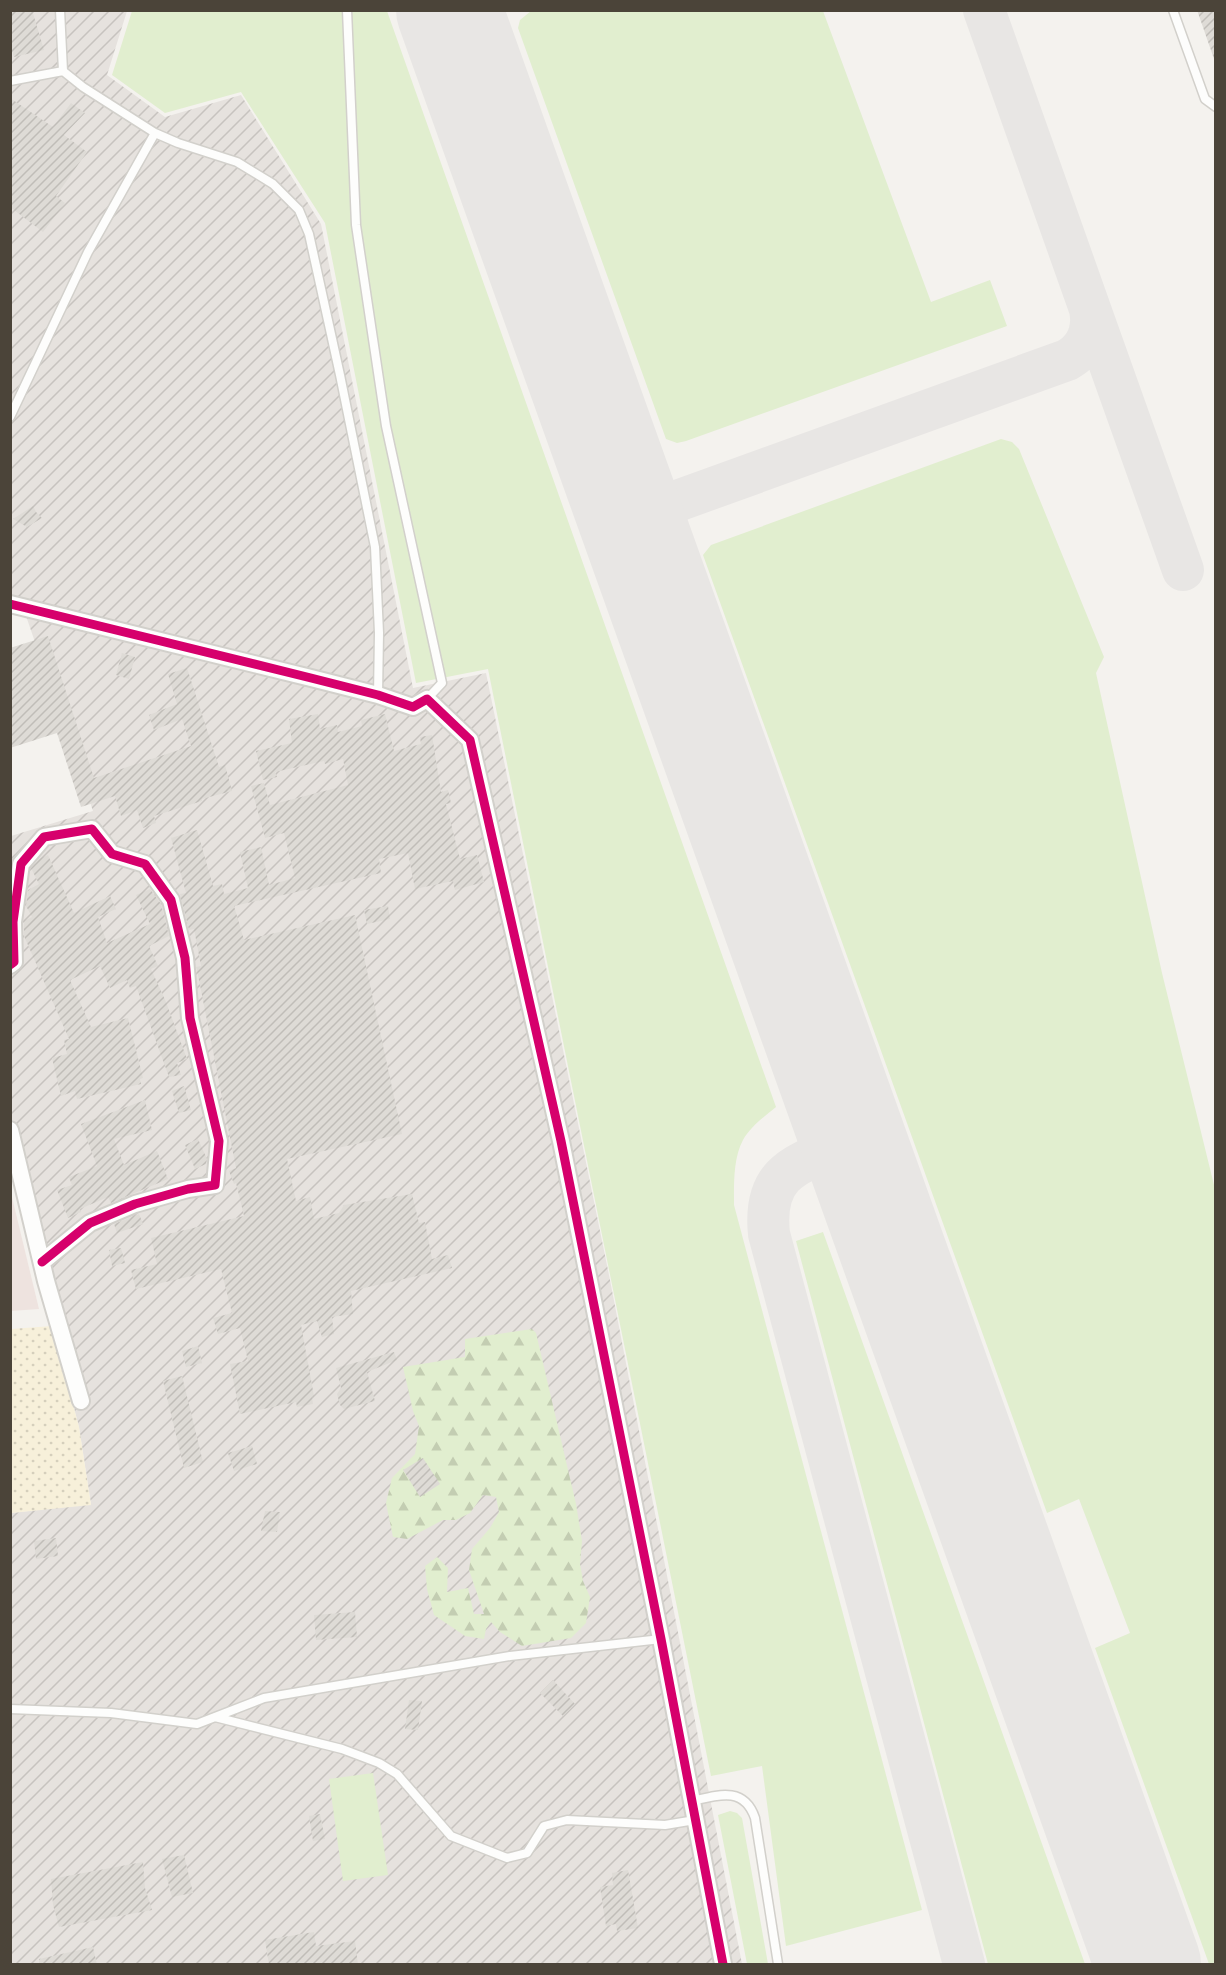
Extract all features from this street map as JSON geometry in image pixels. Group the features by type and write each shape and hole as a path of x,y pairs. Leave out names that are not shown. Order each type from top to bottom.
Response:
{"street":[{"path":"10,604 378,695 413,707 427,699 470,740 561,1141 661,1639 723,1965"},
{"path":"10,965 14,962 13,922 21,864 44,837 92,829 112,854 145,864 171,900 185,958 190,1018 219,1141 215,1185 188,1189 135,1204 90,1223 42,1262"},
{"path":"10,1130 42,1262 81,1401"}],"lane":[{"path":"60,10 63,71 83,87 155,133 237,162 273,184 299,210 309,234 375,547 379,633 378,695"},
{"path":"347,10 356,225 386,426 442,683 427,699"},
{"path":"1173,10 1205,99 1215,107"},
{"path":"10,81 63,71"},
{"path":"10,417 88,252 155,133"},
{"path":"10,1709 111,1713 197,1724 264,1698 510,1656 661,1639"},
{"path":"215,1717 342,1749 379,1762 397,1774 451,1836 507,1858 526,1854 544,1826 567,1821 665,1825 695,1820"},
{"path":"692,1801 722,1795 735,1796 745,1801 752,1809 778,1965"}],"shaded area":[{"path":"11,11 127,11 107,75 165,117 241,95 321,224 413,688 486,673 609,1275 742,1964 11,1964 11,1513 91,1504 79,1427 52,1326 11,1119 11,836 93,811 25,613 11,608"},
{"path":"11,1193 39,1309 11,1311"}],"green space":[{"path":"132,11 387,11 776,1107 758,1122 740,1147 735,1172 734,1205 922,1910 786,1946 762,1766 711,1776 488,669 416,683 325,223 241,92 165,113 112,75"},
{"path":"531,11 823,11 931,302 990,280 1007,326 686,441 677,443 666,439 518,28 520,20"},
{"path":"1001,439 1012,442 1019,449 1104,657 1096,673 1162,973 1215,1189 1215,1964 1209,1964 1095,1648 1130,1633 1079,1499 1047,1513 703,555 711,545"},
{"path":"823,1232 1085,1964 988,1964 796,1241"},
{"path":"532,1329 536,1333 576,1504 582,1541 580,1564 583,1581 590,1597 586,1623 571,1638 522,1646 500,1632 491,1622 486,1629 484,1639 465,1636 434,1615 427,1589 425,1566 437,1557 448,1568 447,1592 468,1588 474,1614 484,1614 469,1570 472,1549 490,1528 499,1512 496,1497 483,1495 470,1513 456,1520 443,1520 407,1539 393,1537 386,1503 392,1478 415,1454 419,1426 413,1411 403,1367 465,1357 465,1339"},
{"path":"373,1773 388,1875 343,1881 329,1779"},
{"path":"730,1811 742,1818 768,1964 747,1964 718,1815"}],"sand":[{"path":"52,1326 79,1427 91,1505 11,1513 11,1329"}],"building":[{"path":"10,10 32,10 44,50 14,57 10,46"},
{"path":"1197,10 1215,10 1215,59 1214,59"},
{"path":"10,98 53,127 71,103 85,113 64,135 87,152 56,196 65,203 43,232 10,207"},
{"path":"33,506 42,518 27,527 13,519"},
{"path":"48,636 94,778 191,746 182,719 154,730 149,715 177,704 168,674 187,668 219,767 225,765 232,791 154,816 156,823 143,828 137,810 121,816 115,796 81,807 57,733 10,748 10,648"},
{"path":"122,653 135,657 129,679 116,675"},
{"path":"318,714 320,729 337,725 338,732 362,726 361,720 385,714 394,751 421,744 420,737 432,735 441,792 448,790 451,803 446,804 460,859 477,855 484,882 455,890 453,881 415,889 408,853 379,859 381,873 234,906 244,940 355,915 402,1134 287,1159 296,1201 310,1197 314,1219 339,1213 344,1205 412,1194 419,1223 425,1222 432,1259 448,1255 452,1268 351,1291 353,1314 332,1317 334,1334 322,1337 317,1321 301,1325 314,1396 312,1397 313,1404 297,1407 296,1402 240,1414 230,1364 248,1361 240,1328 218,1334 213,1318 232,1313 221,1269 136,1289 131,1270 157,1264 151,1238 244,1216 236,1183 234,1184 229,1171 236,1168 196,967 201,966 194,929 189,930 180,894 186,893 171,838 197,830 213,886 222,884 224,894 248,888 240,852 261,847 269,885 295,878 284,833 265,838 251,786 264,783 270,805 348,785 343,759 275,772 277,777 263,780 256,751 292,743 289,719"},
{"path":"48,855 74,913 110,896 116,909 98,917 107,943 150,924 136,895 150,889 161,904 169,936 149,946 158,966 151,969 187,1059 177,1063 181,1075 169,1077 136,986 130,988 127,980 110,988 100,966 70,980 91,1027 128,1018 143,1078 140,1079 141,1084 77,1099 75,1091 61,1096 52,1058 67,1054 64,1040 69,1039 24,936 24,921 32,917 26,906 28,890 39,884 31,868 39,859"},
{"path":"388,906 390,919 367,924 364,910"},
{"path":"184,1086 191,1110 179,1113 172,1091"},
{"path":"145,1100 152,1130 114,1139 124,1165 157,1151 168,1179 111,1203 108,1197 80,1209 81,1212 68,1218 57,1190 72,1185 69,1177 97,1166 81,1124"},
{"path":"198,1139 207,1159 206,1164 195,1169 185,1145"},
{"path":"139,1214 143,1224 117,1233 114,1224"},
{"path":"121,1248 125,1263 112,1266 109,1250"},
{"path":"198,1346 202,1363 186,1367 182,1351"},
{"path":"394,1352 397,1360 367,1372 375,1401 344,1409 340,1405 337,1394 341,1388 336,1368"},
{"path":"182,1376 203,1462 184,1468 163,1381"},
{"path":"252,1446 257,1464 234,1471 228,1453"},
{"path":"423,1458 440,1484 420,1497 403,1470"},
{"path":"265,1511 280,1512 277,1532 261,1531"},
{"path":"56,1538 58,1556 36,1559 34,1541"},
{"path":"355,1612 357,1637 316,1640 314,1615"},
{"path":"553,1680 575,1704 563,1716 540,1693"},
{"path":"409,1700 422,1701 418,1730 405,1729"},
{"path":"320,1814 325,1839 313,1841 309,1816"},
{"path":"184,1855 193,1893 172,1897 162,1859"},
{"path":"143,1862 145,1888 152,1910 59,1927 53,1905 51,1879"},
{"path":"628,1870 638,1928 617,1931 616,1924 606,1926 600,1887 613,1885 612,1873"},
{"path":"314,1932 316,1946 355,1941 358,1965 269,1965 265,1940"},
{"path":"93,1947 97,1965 39,1965 39,1959"}],"taxiway":[{"path":"630,518 1067,360 1084,345 1090,331 1090,309 984,10"},
{"path":"1090,309 1183,570"},
{"path":"853,1141 802,1162 779,1181 772,1194 769,1234 964,1964"}],"runway":[{"path":"449,10 1148,1964"}],"cycle path":[{"path":"10,604 378,695 413,707 427,699 470,740 561,1141 661,1639 723,1964"},
{"path":"10,965 14,962 13,922 21,864 44,837 92,829 112,854 145,864 171,900 185,958 190,1018 219,1141 215,1185 188,1189 135,1204 90,1223 42,1262"}]}
